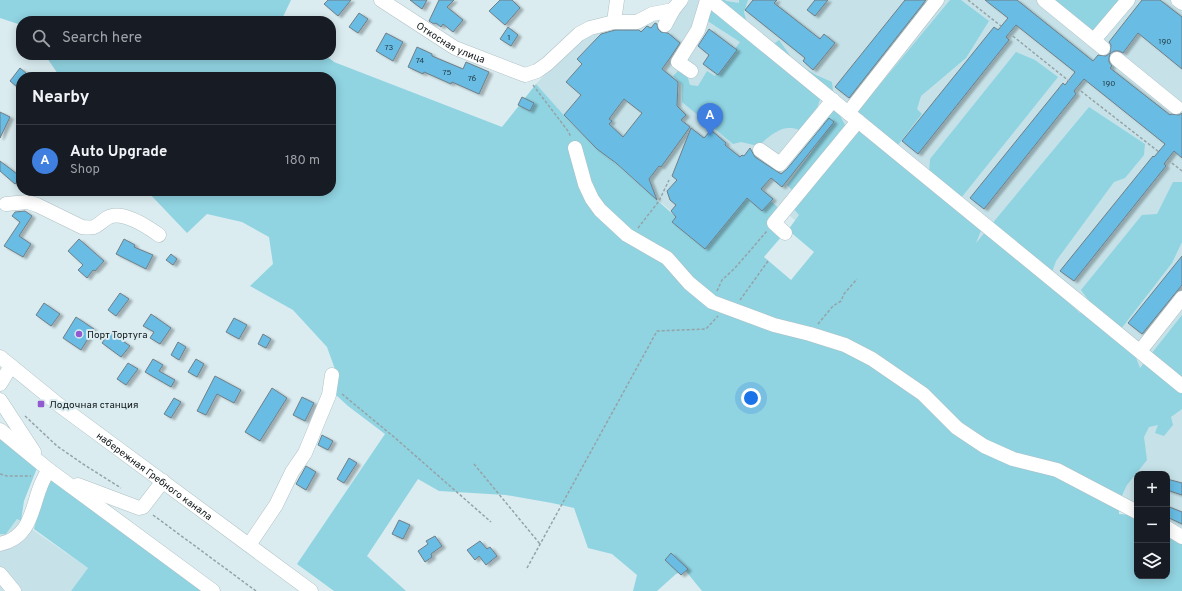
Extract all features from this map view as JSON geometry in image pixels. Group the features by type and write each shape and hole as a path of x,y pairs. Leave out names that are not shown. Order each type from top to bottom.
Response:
{"street":[{"name":"Откосная улица","path":"381,0 455,48 525,75"},
{"path":"614,22 617,0"},
{"path":"691,71 678,62 698,30 709,0 1182,386"},
{"path":"785,233 774,223 853,117 937,0"},
{"path":"1044,0 1055,19 1068,30 1095,41 1128,0"},
{"path":"1178,0 1182,3"},
{"path":"525,75 537,71 547,64 579,34 590,28 614,22 637,22 652,14 677,5"},
{"path":"665,25 677,5"},
{"path":"1117,60 1176,107"},
{"path":"760,150 780,164 833,100"},
{"path":"576,148 585,184 592,199 600,210 627,235 667,258 690,283 712,302 774,325 845,345 872,359 923,394 957,428 984,446 1013,459 1057,470 1134,510"},
{"path":"2,205 28,202 37,204 82,227 91,228 99,225 108,217 121,215 145,226 159,235"},
{"path":"1140,351 1182,298"},
{"path":"0,384 5,362"},
{"name":"набережная Гребного канала","path":"5,362 59,404 311,591"},
{"path":"249,545 276,505 292,472 305,453 329,396 331,380"},
{"path":"0,400 44,470 35,500 33,513 27,525 15,539 0,544"},
{"path":"0,430 44,470 63,480 139,508 143,507 163,481"},
{"path":"63,480 213,591"},
{"path":"1170,530 1182,536"},
{"path":"0,574 14,591"}],"path":[{"path":"968,0 1001,26"},
{"path":"1009,33 1069,81"},
{"path":"525,75 568,131 576,148"},
{"path":"1077,88 1159,152"},
{"path":"1168,160 1182,171"},
{"path":"632,238 646,216 659,201 669,180"},
{"path":"712,302 722,280 735,268 774,223"},
{"path":"527,568 657,330 706,328 729,309 768,261"},
{"path":"810,334 833,306 841,301 844,294 857,279"},
{"path":"331,380 491,522"},
{"path":"474,464 540,544"},
{"path":"0,474 7,476 44,470"}],"shaded area":[{"path":"0,0 291,0 283,16 16,16 16,23 0,18"},
{"path":"690,0 1182,0 1182,530 1170,524 1170,471 1134,471 1134,507 1120,500 1127,485 771,201 762,211 747,198 705,249 672,222 676,217 671,211 600,151 570,122 536,84 581,37 657,17 670,24"},
{"path":"717,0 739,3 739,0 748,0 744,12 751,39 767,49 779,40 794,61 816,75 832,82 833,91 826,100 820,99 815,116 829,108 837,110 846,127 838,133 852,132 858,111 950,0 961,0 989,21 966,58 921,96 917,109 922,114 891,154 929,173 930,159 1016,52 1035,60 1058,77 961,198 982,228 976,243 1089,107 1145,144 1144,155 1125,178 1114,182 1056,261 1048,283 1080,313 1092,305 1081,290 1142,215 1157,214 1173,182 1182,182 1182,242 1172,263 1114,338 1135,355 1140,368 1182,315 1182,409 1171,417 1173,425 1164,436 1155,433 1158,425 1149,427 1144,437 1147,460 1138,471 1134,471 1134,476 1127,485 1120,500 1119,514 1134,516 1134,579 1170,579 1170,537 1182,544 1182,591 702,591 685,570 676,574 657,591 633,591 637,575 612,554 588,548 574,508 506,495 439,491 418,479 367,556 406,591 334,591 297,564 385,434 348,406 335,394 336,372 327,347 293,310 250,286 273,264 269,237 242,222 207,214 187,233 152,196 336,196 336,72 57,72 48,60 331,60 502,127 536,84 570,122 600,151 676,217 672,222 705,249 747,198 762,211 771,201 780,209 782,236 764,257 791,280 814,252 788,230 799,215 792,207 799,197 787,185 821,139 825,125 819,122 808,134 793,128 787,128 776,132 758,146 741,142 733,144 682,102 682,85 673,76 680,69 687,75 690,85 698,86 707,71 715,76 740,42 706,20 710,10 719,16"},
{"path":"1053,0 1122,0 1093,34"},
{"path":"0,437 37,468 24,501 21,521 17,519 6,534 0,534"},
{"path":"51,476 204,591 71,591 88,568 34,529 45,484"},
{"path":"17,519 88,568 71,591 0,591 0,534 6,534"}],"building":[{"path":"328,0 351,0 338,16 324,4"},
{"path":"410,0 427,0 422,9"},
{"path":"439,0 454,0 447,7 463,20 453,32 443,24 441,27 436,23 434,24 429,21"},
{"path":"500,0 512,0 520,8 505,25 489,11"},
{"path":"753,0 777,0 774,3 820,39 824,34 835,43 813,70 803,61 805,58 745,10"},
{"path":"815,0 828,0 815,16 807,10"},
{"path":"905,0 926,0 849,98 835,87"},
{"path":"985,0 1017,0 1093,61 1098,55 1106,56 1110,53 1111,45 1109,42 1142,0 1160,0 1182,17 1182,69 1138,33 1123,53 1114,51 1110,54 1109,62 1112,66 1110,68 1170,115 1179,115 1182,113 1182,158 1174,151 1164,164 1166,166 1074,281 1060,271 1153,156 1154,157 1165,144 1084,79 1074,91 1076,94 984,209 970,198 1063,83 1065,85 1075,72 1016,25 1006,37 1009,40 918,154 902,141 994,27 998,30 1008,18"},
{"path":"359,13 368,19 358,33 349,27"},
{"path":"655,23 657,24 658,29 661,32 668,33 680,43 662,69 678,82 677,106 686,115 681,120 690,127 661,167 659,166 649,179 657,200 616,163 597,149 564,115 581,95 566,82 582,64 577,59 601,34 615,30 639,30 641,32 647,26 651,28","holes":["624,99 642,113 623,137 609,124 612,121 609,119"]},
{"path":"508,27 518,35 511,46 500,39"},
{"path":"709,29 737,50 718,75 703,64 709,55 698,46"},
{"path":"386,33 403,42 393,61 376,51"},
{"path":"417,47 432,54 432,56 463,69 466,62 489,72 479,94 452,82 451,84 424,72 423,74 408,67"},
{"path":"20,68 25,72 17,72"},
{"path":"16,73 16,86 10,81"},
{"path":"522,97 534,103 530,111 518,105"},
{"path":"0,112 10,117 0,138"},
{"path":"829,118 834,122 782,187 771,178 761,189 773,199 762,211 747,198 705,249 672,222 676,217 671,211 676,205 670,200 667,191 677,180 672,176 691,128 704,138 711,130 726,143 725,145 740,157 742,155 744,156 750,148 755,157 781,174 787,169"},
{"path":"0,161 16,173 16,183 15,184 0,171"},
{"path":"25,211 32,216 19,236 31,244 23,257 4,246 20,222 12,216 15,212"},
{"path":"79,239 104,261 95,271 93,270 87,278 78,270 83,265 68,251"},
{"path":"124,239 135,245 134,247 153,255 146,269 116,254"},
{"path":"171,254 177,259 173,265 166,260"},
{"path":"1182,256 1182,285 1142,334 1128,323"},
{"path":"120,293 129,299 116,316 108,310"},
{"path":"44,303 60,314 51,326 36,315"},
{"path":"151,314 171,328 160,344 150,338 154,332 143,326"},
{"name":"Порт Тортуга","path":"76,317 94,329 81,350 63,338"},
{"path":"234,318 247,325 239,339 226,332"},
{"path":"110,332 130,346 121,357 102,343"},
{"path":"263,334 271,339 266,348 258,344"},
{"path":"178,342 186,347 179,360 171,355"},
{"path":"153,359 163,365 159,371 175,380 171,387 145,372"},
{"path":"196,359 204,364 197,377 188,372"},
{"path":"128,363 138,369 126,385 117,379"},
{"path":"215,376 241,390 234,403 217,394 206,415 197,411"},
{"path":"272,388 287,398 260,441 245,432"},
{"path":"302,397 314,403 305,421 293,415"},
{"path":"174,398 181,402 171,418 164,414"},
{"path":"322,435 333,441 328,450 318,445"},
{"path":"349,458 357,463 344,483 337,479"},
{"path":"306,466 316,472 306,490 296,484"},
{"path":"1170,480 1182,483 1182,495 1170,491"},
{"path":"1170,507 1182,512 1182,524 1170,518"},
{"path":"399,520 410,525 403,539 392,534"},
{"path":"435,536 442,546 431,554 432,557 425,562 418,551 428,544 426,541"},
{"path":"480,541 487,549 490,547 497,556 486,565 479,556 475,560 467,550"},
{"path":"671,553 688,569 681,575 665,560"}],"place":[{"name":"Auto Upgrade","path":"710,136"},
{"name":"Порт Тортуга","path":"79,334"},
{"name":"Лодочная станция","path":"41,404"}]}
